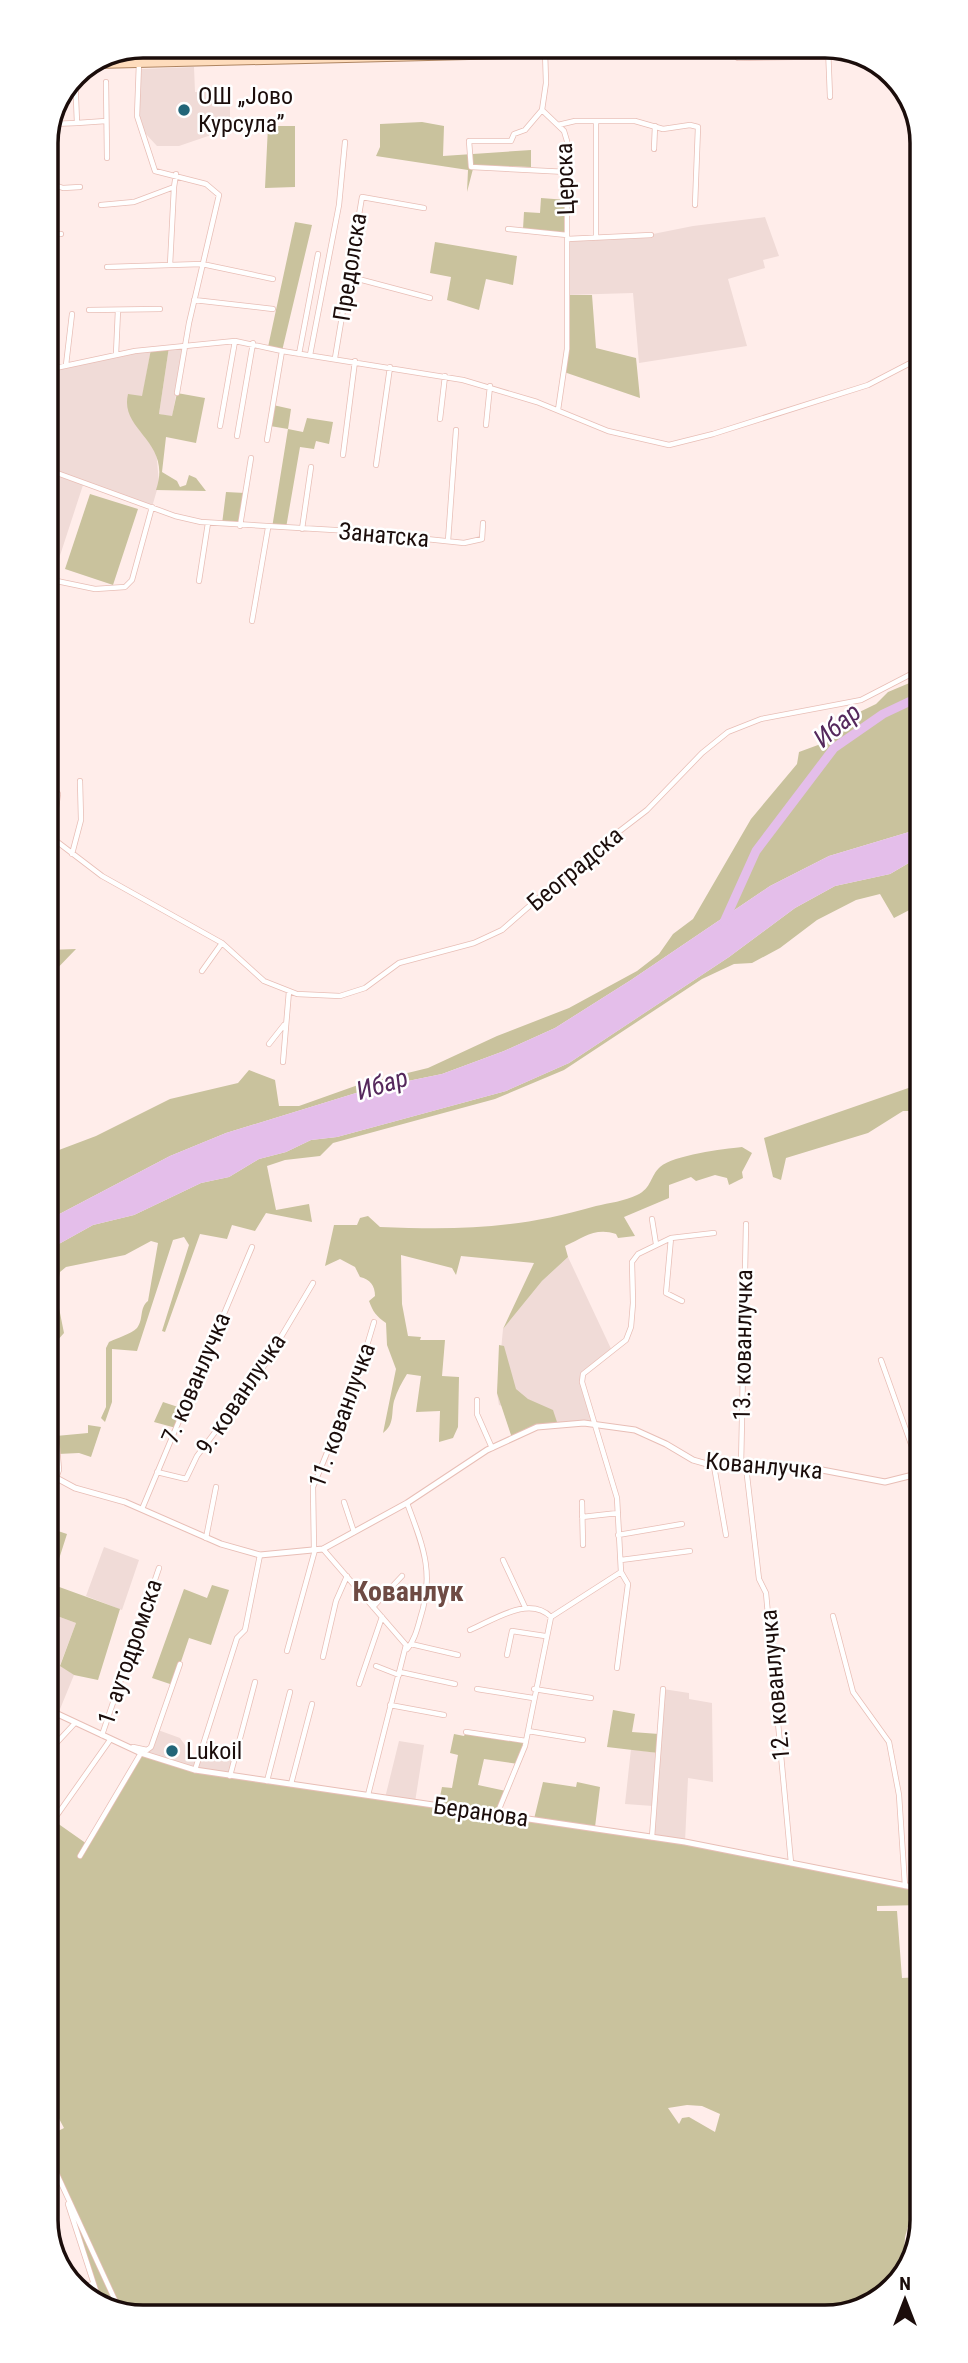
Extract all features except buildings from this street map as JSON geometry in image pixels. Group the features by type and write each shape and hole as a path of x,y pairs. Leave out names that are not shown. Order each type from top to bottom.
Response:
{"main road":[{"path":"111,64 261,58"},
{"path":"123,60 139,61"}],"street":[{"name":"Церска","path":"545,58 542,110 558,125 567,141 567,349 558,410"},
{"path":"829,58 830,97"},
{"path":"139,61 137,116 153,168 158,173 176,174 206,184 218,193 177,393"},
{"path":"106,82 107,158"},
{"path":"76,90 77,123"},
{"path":"542,110 525,130 514,134 511,141 468,141 471,167 568,173"},
{"path":"61,124 106,121"},
{"path":"558,125 575,121 635,121 663,129 693,125 698,127 695,205"},
{"path":"596,123 596,238"},
{"path":"654,149 655,126"},
{"path":"310,355 339,205 345,142"},
{"path":"170,265 176,174"},
{"path":"58,186 80,187"},
{"path":"101,205 134,202 174,187"},
{"name":"Предолска","path":"335,358 362,197 424,208"},
{"name":"Церска","path":"508,229 567,237"},
{"path":"567,237 650,236"},
{"path":"299,354 318,254"},
{"path":"107,267 202,264 272,278"},
{"path":"347,276 430,298"},
{"path":"194,300 273,309"},
{"path":"89,310 160,309"},
{"path":"116,354 118,310"},
{"path":"66,365 72,314"},
{"path":"58,367 116,354 236,341 253,343 282,351 445,376 490,386 608,431 669,445 713,434 869,385 910,363"},
{"path":"220,426 236,341"},
{"path":"237,436 253,343"},
{"path":"267,440 282,351"},
{"path":"343,455 355,361"},
{"path":"376,464 390,367"},
{"path":"440,419 445,376"},
{"path":"486,425 490,386"},
{"path":"448,541 456,430"},
{"path":"240,526 251,458"},
{"path":"302,529 311,467"},
{"name":"Занатска","path":"58,473 152,508 208,523 476,542 482,539 482,523"},
{"path":"58,581 95,589 125,587 132,580 152,508"},
{"path":"199,581 208,523"},
{"path":"252,621 268,528"},
{"name":"Београдска","path":"58,843 131,894 222,943 264,981 289,992 309,996 340,996 365,988 399,963 489,937 648,810 702,753 729,732 761,719 861,700 910,675"},
{"path":"72,854 81,820 80,781"},
{"path":"202,971 222,943"},
{"path":"283,1062 284,1025 289,992"},
{"path":"270,1044 284,1025"},
{"path":"652,1219 656,1244"},
{"name":"13. кованлучка","path":"744,1467 746,1224"},
{"path":"617,1668 628,1584 621,1572 615,1491 594,1424 583,1374 626,1340 631,1327 633,1303 632,1262 638,1254 671,1238 713,1233"},
{"path":"671,1238 666,1293 682,1301"},
{"name":"7. кованлучка","path":"142,1509 252,1247"},
{"name":"9. кованлучка","path":"157,1472 186,1479 197,1456 259,1374 313,1283"},
{"name":"11. кованлучка","path":"287,1651 314,1550 313,1487 357,1379 374,1322"},
{"path":"880,1360 910,1442"},
{"path":"477,1400 477,1414 492,1448"},
{"name":"Кованлучка","path":"58,1479 82,1490 142,1509 206,1538 260,1555 323,1549 407,1503 492,1448 537,1427 594,1424 635,1430 693,1460 714,1466 802,1466 885,1482 910,1475"},
{"path":"714,1466 726,1535"},
{"name":"12. кованлучка","path":"744,1467 759,1579 766,1592 791,1863"},
{"path":"206,1538 216,1487"},
{"path":"582,1502 583,1545"},
{"path":"344,1503 354,1532"},
{"path":"368,1795 390,1705 429,1584 425,1553 407,1503"},
{"path":"582,1517 618,1513"},
{"path":"618,1535 682,1524"},
{"path":"323,1549 404,1641 406,1650"},
{"path":"621,1560 690,1551"},
{"path":"195,1770 237,1638 244,1634 260,1555"},
{"path":"503,1560 525,1607"},
{"name":"1. аутодромска","path":"102,1735 159,1568"},
{"path":"497,1814 526,1741 534,1689 551,1617 621,1572"},
{"path":"323,1657 336,1601 347,1576"},
{"path":"373,1606 402,1576"},
{"path":"470,1630 525,1607 542,1608 551,1617"},
{"path":"833,1616 853,1692 889,1742 899,1795 905,1887"},
{"path":"359,1684 382,1617"},
{"path":"507,1655 512,1632 545,1636"},
{"path":"411,1644 458,1655"},
{"path":"58,1814 113,1741 146,1750 151,1747 180,1664"},
{"path":"376,1666 399,1674 455,1684"},
{"path":"230,1776 255,1682"},
{"path":"477,1689 533,1698"},
{"path":"534,1689 591,1698"},
{"path":"652,1837 663,1689"},
{"path":"267,1781 290,1692"},
{"path":"291,1784 312,1704"},
{"path":"390,1705 444,1715"},
{"name":"Беранова","path":"58,1714 141,1753 195,1770 652,1837 910,1888"},
{"path":"58,1741 75,1723"},
{"path":"528,1731 583,1740"},
{"path":"466,1732 526,1741"},
{"path":"80,1856 141,1753"},
{"path":"58,2177 115,2301"},
{"path":"65,2192 95,2290"},
{"path":"88,2285 93,2284"}],"shaded area":[{"name":"ОШ „Јово Курсула”","path":"194,67 195,92 230,92 230,127 216,127 214,134 179,146 157,146 144,132 139,115 141,69"},
{"path":"422,122 444,126 443,156 531,150 531,167 474,165 467,192 468,170 376,156 380,147 380,124"},
{"path":"268,126 295,126 295,187 265,188"},
{"path":"541,198 567,200 567,235 523,229 524,212 540,213"},
{"path":"765,217 779,256 763,260 765,268 728,279 747,346 639,363 633,293 566,295 567,239 653,238 653,234 693,226"},
{"path":"295,222 312,225 282,351 268,347"},
{"path":"435,242 517,256 513,285 486,279 479,310 447,300 451,277 430,273"},
{"path":"566,295 592,295 596,348 636,358 640,398 564,372 567,349"},
{"path":"185,346 172,417 159,414 169,347"},
{"path":"169,347 159,414 172,416 177,393 205,398 196,443 166,437 162,472 177,481 180,487 186,485 189,475 196,478 206,491 156,490 158,460 131,418 127,407 128,394 142,396 151,349"},
{"path":"151,349 137,427 156,450 159,483 152,507 84,482 58,562 58,368"},
{"path":"273,405 291,409 288,429 270,426"},
{"path":"307,418 333,422 329,444 316,441 314,449 300,447 286,528 272,528 288,429 303,432"},
{"path":"226,492 245,493 240,526 222,524"},
{"path":"90,494 138,509 113,585 65,569"},
{"path":"910,683 910,832 829,856 770,886 555,1028 504,1051 442,1074 369,1089 226,1133 170,1156 58,1215 58,1150 96,1136 170,1099 238,1083 249,1070 275,1080 279,1106 299,1106 358,1085 428,1068 497,1036 569,1008 637,971 659,954 673,934 693,919 751,819 797,764 799,752 818,745 843,720 876,704 888,692"},
{"path":"910,832 910,862 890,874 835,886 795,908 729,957 569,1063 506,1091 337,1137 311,1140 286,1152 259,1159 229,1177 201,1183 134,1215 93,1225 58,1244 58,1215 170,1156 226,1133 369,1089 442,1074 555,1028 770,886 829,856"},
{"path":"910,862 910,910 894,918 880,894 856,900 817,920 780,948 752,963 734,964 702,979 564,1070 495,1099 333,1143 320,1156 285,1160 267,1166 276,1210 309,1204 312,1222 266,1213 255,1231 232,1225 227,1239 200,1234 165,1332 162,1331 189,1245 184,1237 173,1240 137,1351 112,1349 112,1402 105,1422 101,1418 106,1407 106,1348 109,1342 131,1332 139,1325 143,1307 148,1301 158,1243 151,1241 125,1255 66,1267 60,1272 58,1282 58,1244 93,1225 134,1215 201,1183 229,1177 259,1159 286,1152 311,1140 337,1137 506,1091 569,1063 729,957 795,908 835,886 890,874"},
{"path":"76,949 58,968 58,950"},
{"path":"910,1087 910,1111 903,1111 868,1133 786,1158 781,1180 773,1177 764,1138"},
{"path":"742,1147 752,1153 742,1172 743,1178 729,1185 727,1178 715,1175 696,1181 691,1177 669,1185 669,1198 624,1217 635,1236 618,1238 616,1234 609,1232 595,1233 565,1246 568,1257 542,1281 503,1329 534,1263 461,1256 456,1275 452,1268 401,1255 402,1304 408,1336 421,1337 420,1340 445,1340 442,1376 459,1377 458,1427 453,1438 439,1442 440,1411 416,1412 421,1376 407,1374 395,1397 391,1422 383,1433 396,1369 387,1345 386,1323 375,1314 369,1301 375,1296 373,1286 367,1279 360,1277 355,1267 340,1259 325,1266 334,1225 357,1225 360,1218 368,1216 380,1227 463,1228 514,1224 637,1195 646,1189 654,1174 667,1163 699,1153"},
{"path":"568,1257 613,1353 582,1378 594,1424 560,1424 499,1405 497,1393 503,1329 542,1281"},
{"path":"58,1303 64,1333 58,1340"},
{"path":"499,1345 504,1346 516,1389 528,1399 553,1410 558,1425 537,1427 512,1438 497,1393"},
{"path":"163,1402 184,1409 176,1428 154,1422"},
{"path":"88,1425 101,1427 91,1457 79,1453 58,1454 58,1436 88,1433"},
{"path":"58,1531 67,1534 58,1562"},
{"path":"104,1547 139,1560 122,1610 86,1596"},
{"path":"212,1585 229,1590 211,1645 189,1638 173,1685 152,1678 184,1589 207,1598"},
{"path":"58,1587 120,1609 98,1680 74,1675 60,1666 76,1623 58,1616"},
{"path":"58,1616 76,1623 60,1665 74,1675 58,1714"},
{"path":"663,1689 689,1693 689,1699 712,1703 713,1782 688,1778 685,1842 652,1837 653,1806 625,1804 631,1749 657,1753"},
{"path":"613,1710 635,1714 632,1732 659,1734 658,1753 607,1747"},
{"path":"158,1730 180,1738 197,1762 205,1740 237,1749 230,1776 148,1756"},
{"path":"466,1732 526,1741 518,1764 484,1759 478,1785 506,1791 497,1813 534,1819 543,1782 576,1787 577,1782 600,1787 595,1827 910,1887 910,1905 877,1906 877,1911 897,1911 902,1978 910,1978 910,2222 904,2251 897,2265 870,2265 870,2292 836,2305 137,2305 116,2301 96,2291 58,2177 58,2131 64,2128 58,2117 58,1824 87,1844 141,1753 175,1765 438,1806 442,1787 452,1788 458,1755 450,1753 454,1734 464,1736","holes":["702,2106 720,2114 715,2132 689,2117 682,2118 679,2124 668,2108"]},
{"path":"399,1741 424,1745 415,1802 385,1798"}],"waterway":[{"name":"Ибар","path":"724,922 756,851 834,748 883,714 910,701"}],"place":[{"name":"ОШ „Јово Курсула”","path":"184,110"},
{"name":"Lukoil","path":"172,1751"}],"district":[{"name":"Кованлук","path":"408,1591"}]}
